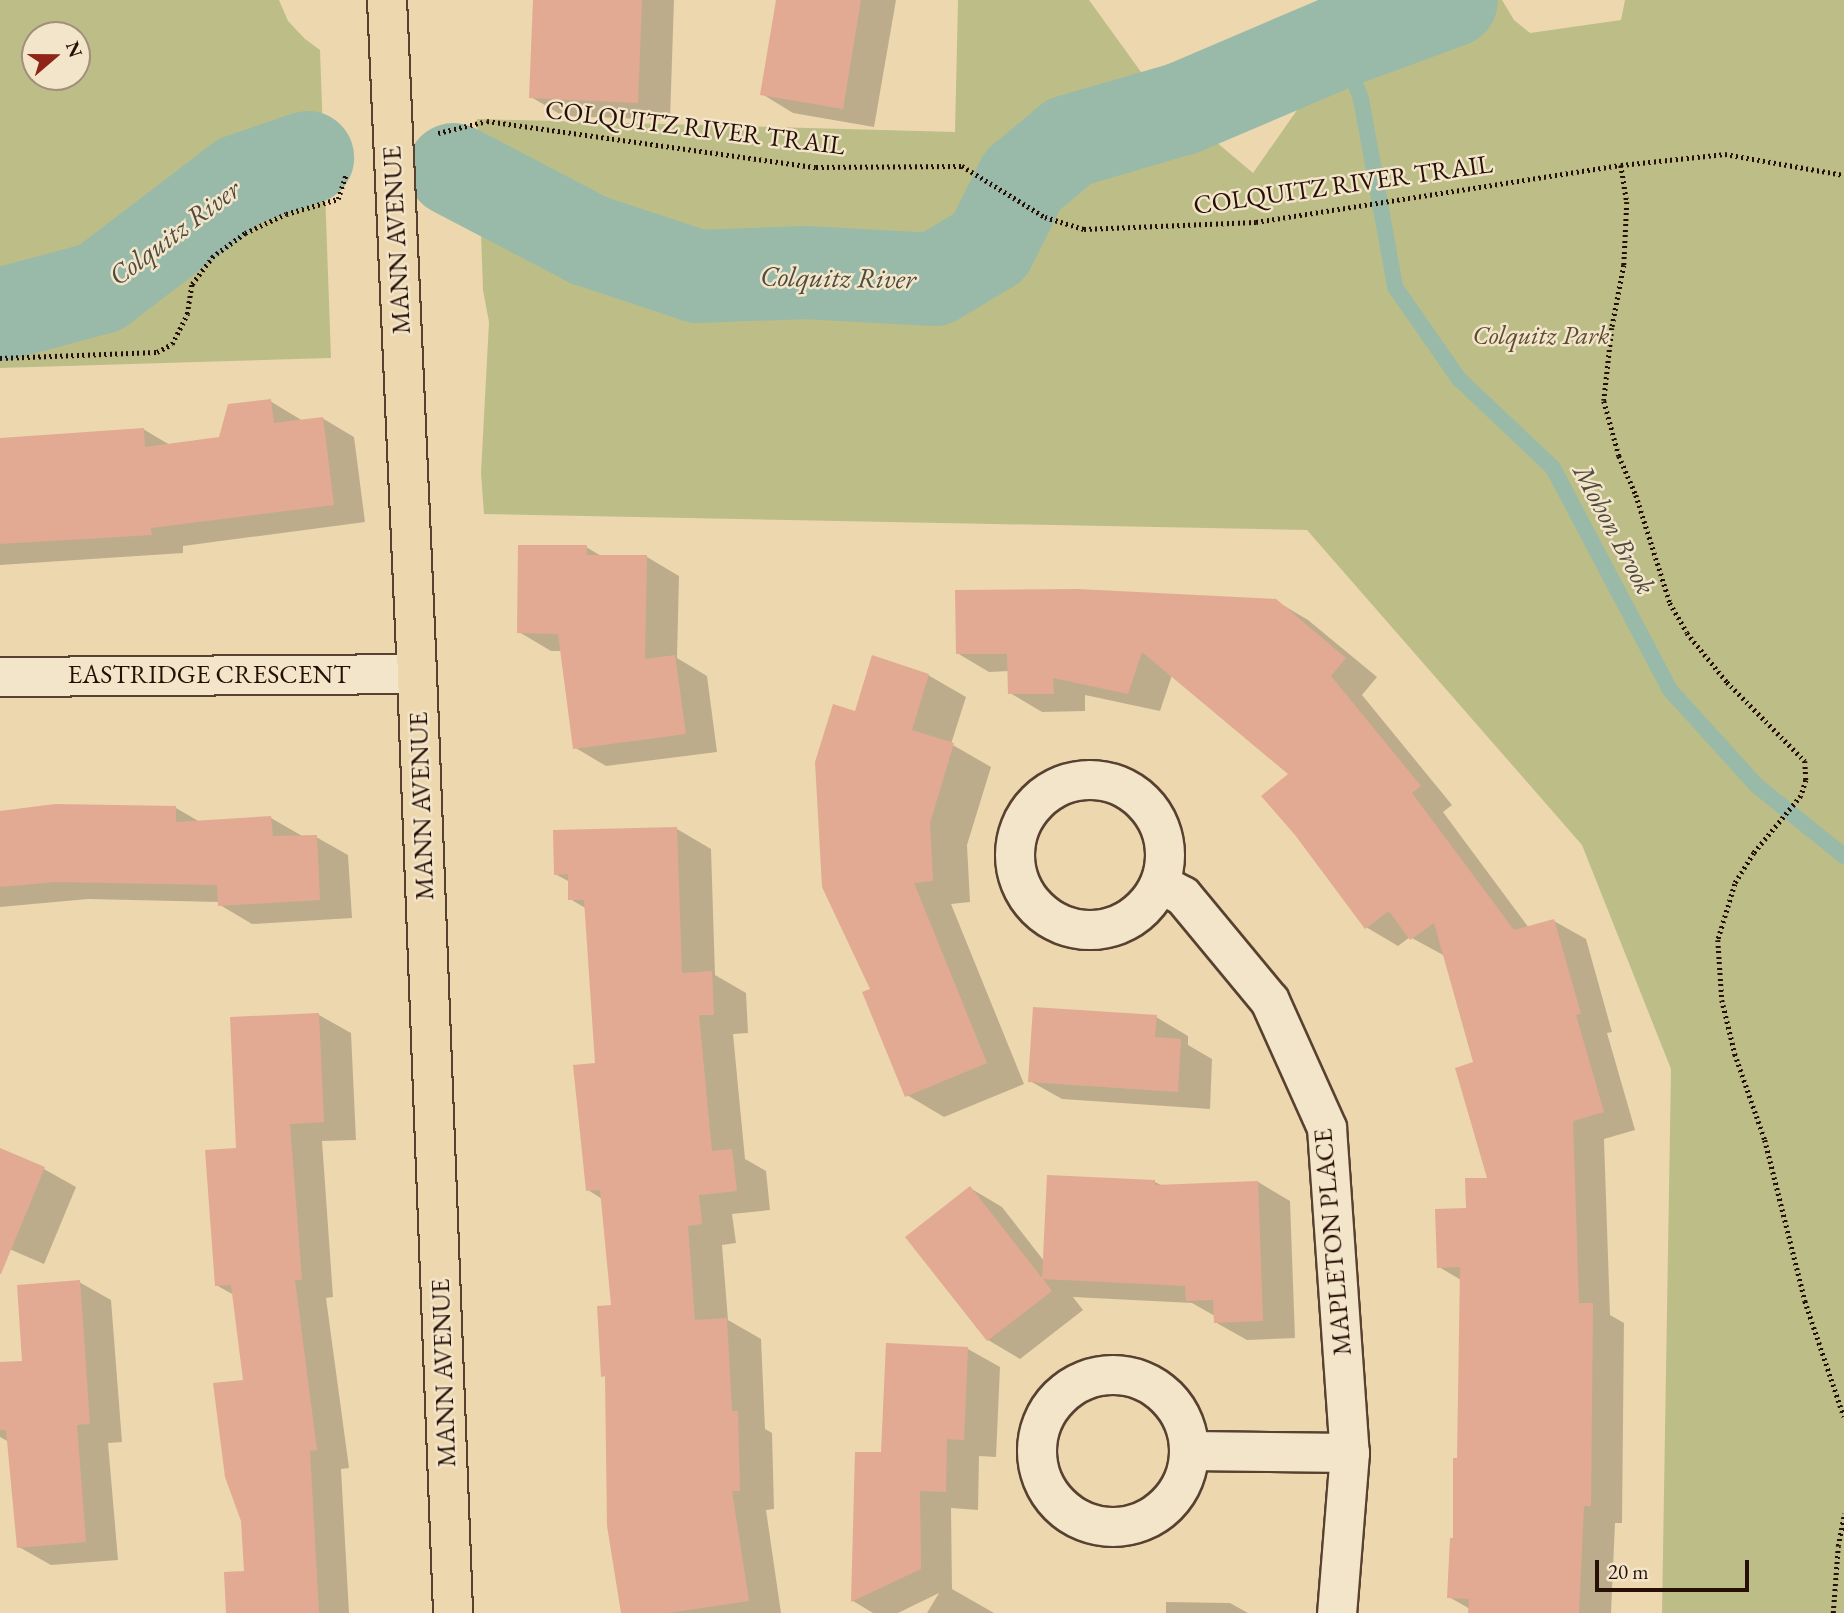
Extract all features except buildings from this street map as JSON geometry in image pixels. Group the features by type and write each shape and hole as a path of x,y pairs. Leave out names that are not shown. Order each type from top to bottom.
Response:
{"main road":[{"name":"MANN AVENUE","path":"387,0 417,674 453,1613"}],"street":[{"name":"EASTRIDGE CRESCENT","path":"0,677 417,674"},
{"name":"MAPLETON PLACE","path":"1161,884 1183,896 1270,1001 1327,1128 1350,1452 1337,1613"},
{"path":"1190,1451 1350,1452"}],"path":[{"name":"COLQUITZ RIVER TRAIL","path":"0,358 156,352 172,344 187,314 192,284 212,257 245,233 286,214 338,199 348,170 445,131 487,121 816,167 962,166 1045,217 1084,229 1256,222 1621,165 1725,154 1844,175"},
{"path":"1621,165 1627,202 1624,265 1612,328 1604,401 1619,456 1640,506 1670,603 1686,633 1727,682 1805,761 1806,780 1801,796 1778,828 1754,853 1735,884 1718,940 1722,1000 1735,1054 1765,1140 1805,1301 1844,1417"},
{"path":"1833,1613 1838,1546 1844,1514"}],"green space":[{"path":"0,0 279,0 288,21 320,50 331,358 0,368"},
{"name":"Colquitz Park","path":"958,0 1089,0 1154,90 1253,173 1374,0 1502,0 1514,20 1530,33 1621,20 1625,0 1844,0 1844,1613 1662,1613 1671,1069 1582,845 1307,530 484,514 481,473 489,322 483,290 477,119 955,132"}],"waterway":[{"name":"Colquitz River","path":"453,169 589,240 697,276 805,272 934,279 989,246 1022,180 1069,141 1182,108 1339,41 1451,0"},
{"name":"Mohon Brook","path":"1339,41 1361,99 1395,287 1459,379 1553,468 1670,690 1756,785 1844,856"},
{"name":"Colquitz River","path":"0,314 100,287 240,180 307,157"}]}
